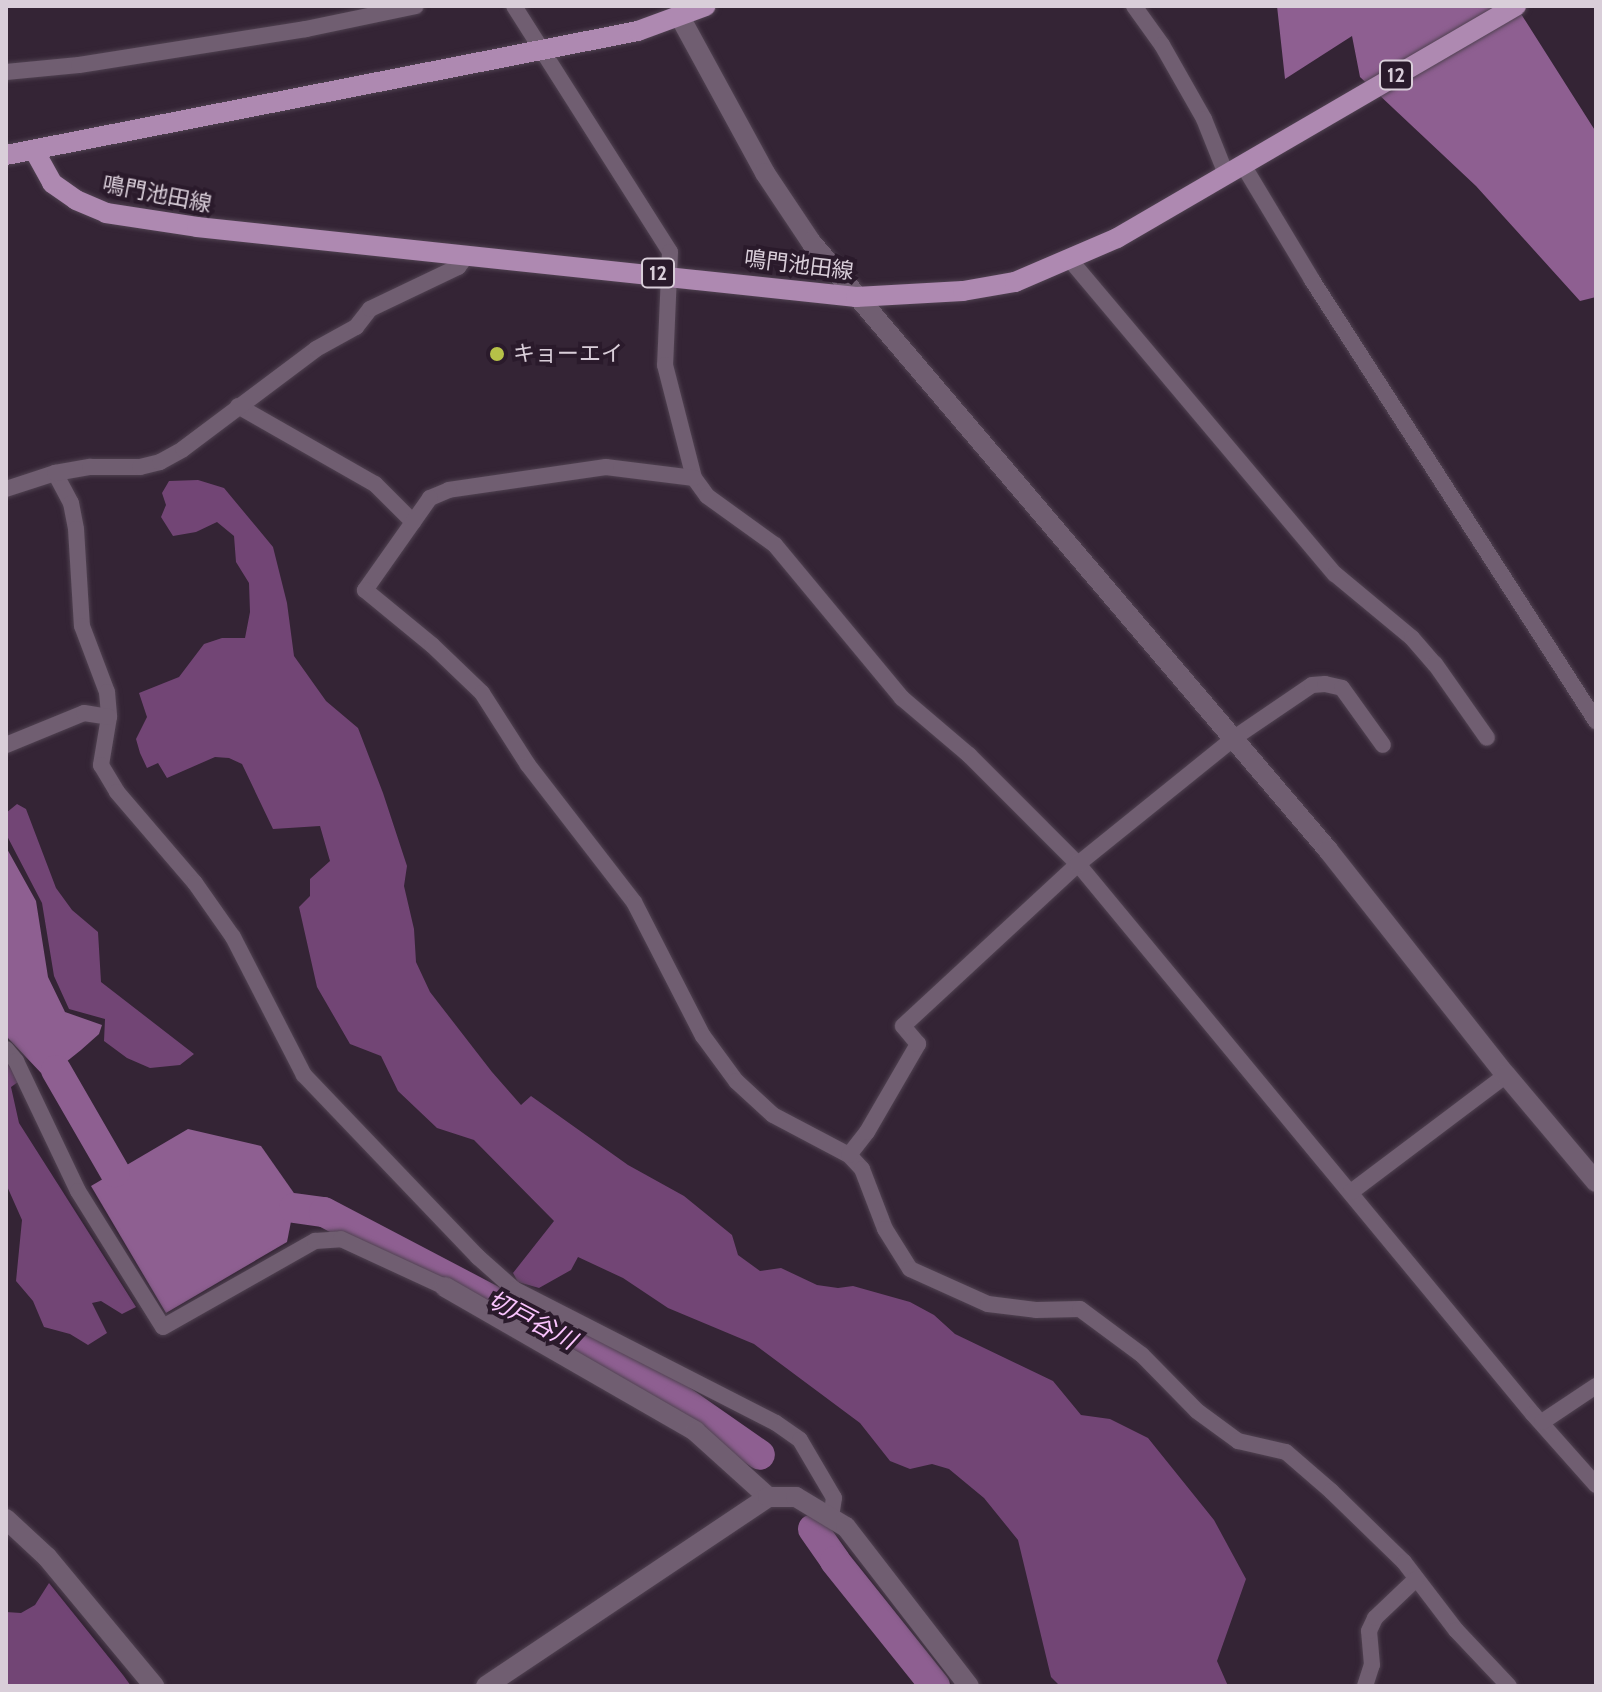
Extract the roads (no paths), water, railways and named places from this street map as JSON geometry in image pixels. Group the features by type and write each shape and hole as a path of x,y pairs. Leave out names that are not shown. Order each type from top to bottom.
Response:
{"main road":[{"path":"6,155 638,31 706,6"},
{"name":"鳴門池田線","path":"34,150 52,183 76,200 106,213 197,227 856,297 963,291 1015,282 1071,261 1117,238 1516,6"}],"street":[{"path":"6,72 79,65 306,29 416,6"},
{"path":"514,6 670,252 665,365 694,478 707,496 775,545 902,698 969,755 1078,864 1596,1485"},
{"path":"1134,6 1162,45 1234,169 1312,280 1596,721"},
{"path":"680,17 765,173 811,242 1328,850 1506,1075 1596,1182"},
{"path":"6,489 55,473 90,467 140,467 160,462 183,449 316,349 356,327 370,309 458,267 468,254"},
{"path":"1071,261 1083,280 1123,322 1335,574 1412,638 1435,664 1487,738"},
{"path":"238,406 375,484 413,522"},
{"path":"694,478 606,467 449,490 430,498 365,590 432,645 482,693 528,765 634,902 703,1036 736,1081 773,1115 849,1155 862,1169 885,1229 910,1269 988,1304 1036,1310 1080,1309 1142,1355 1197,1411 1238,1441 1286,1452 1331,1491 1416,1579 1456,1630 1509,1686"},
{"path":"55,473 71,503 76,529 82,626 107,692 109,717 101,765 117,792 195,883 233,937 304,1075 478,1257 514,1289 776,1423 800,1440 834,1498 831,1516"},
{"path":"849,1155 867,1132 918,1044 903,1026 1078,864 1234,738 1312,685 1325,684 1342,688 1383,745"},
{"path":"6,745 84,713 109,717"},
{"path":"6,1049 16,1061 78,1191 163,1327 315,1241 341,1239 445,1287 695,1431 768,1497"},
{"path":"1351,1192 1506,1075"},
{"path":"1542,1422 1596,1386"},
{"path":"486,1686 768,1497 796,1497 846,1527 969,1686"},
{"path":"6,1519 47,1557 154,1686"},
{"path":"1365,1686 1372,1665 1369,1631 1375,1618 1416,1579"}],"waterway":[{"name":"切戸谷川","path":"56,1070 115,1172"},
{"name":"切戸谷川","path":"294,1208 324,1212 677,1397 760,1455"},
{"name":"切戸谷川","path":"813,1529 935,1686"}],"place":[{"name":"キョーエイ","path":"497,354"}]}
